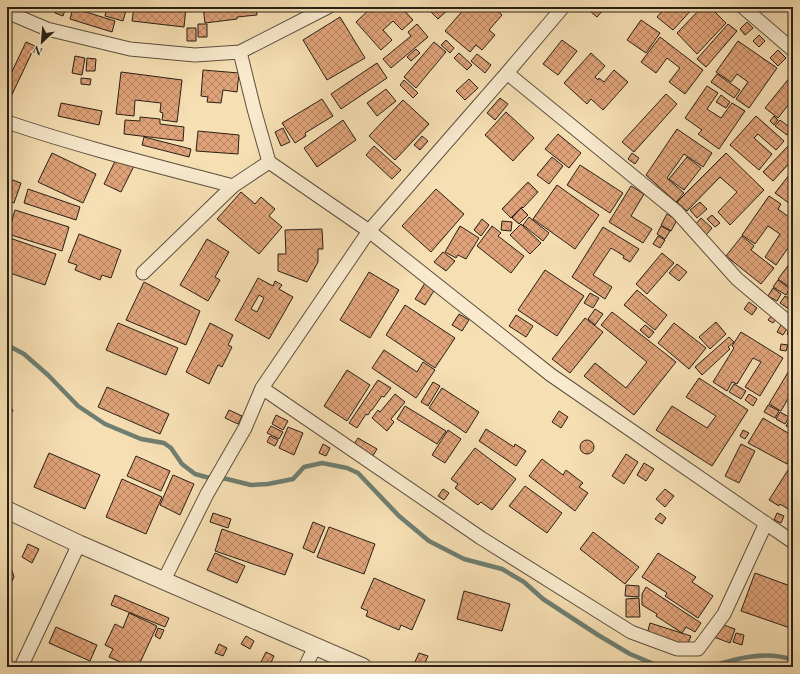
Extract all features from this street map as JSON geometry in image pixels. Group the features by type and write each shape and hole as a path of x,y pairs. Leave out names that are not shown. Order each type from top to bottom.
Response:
{"street":[{"path":"7,12 47,29 130,49 195,55 240,52 328,7"},
{"path":"164,580 207,494 245,428 262,388 369,231 563,7"},
{"path":"743,7 793,50"},
{"path":"240,52 269,162 369,231 551,375 793,542"},
{"path":"507,73 677,212 737,279 793,326"},
{"path":"7,122 54,138 233,186"},
{"path":"143,272 233,186 269,162"},
{"path":"262,388 480,538 631,632 677,649 698,649 724,614 766,523"},
{"path":"7,510 79,544 362,667"},
{"path":"21,667 79,544"},
{"path":"305,667 315,647"}],"building":[{"path":"57,7 66,7 63,16 55,13"},
{"path":"107,7 127,7 123,21 105,16"},
{"path":"134,7 186,7 184,27 132,21"},
{"path":"203,7 256,7 257,15 205,23"},
{"path":"372,7 401,7 413,20 402,30 393,21 383,30 392,40 381,50 356,22"},
{"path":"426,7 451,7 438,19"},
{"path":"466,7 493,7 502,15 489,30 495,35 482,50 476,45 470,52 445,31"},
{"path":"585,7 603,7 605,8 597,17"},
{"path":"666,7 694,7 673,30 657,17"},
{"path":"702,7 710,7 726,23 697,54 677,33"},
{"path":"73,8 115,21 112,32 70,19"},
{"path":"340,17 365,58 327,80 303,40"},
{"path":"641,20 660,33 646,53 627,40"},
{"path":"747,22 753,28 745,35 740,29"},
{"path":"198,24 207,24 207,37 198,37"},
{"path":"417,24 428,37 391,68 383,59 411,36 408,32"},
{"path":"728,24 737,31 706,67 697,59"},
{"path":"187,28 196,28 196,41 187,41"},
{"path":"759,35 765,41 759,47 753,41"},
{"path":"660,37 703,70 685,94 669,82 680,68 667,58 656,73 641,62"},
{"path":"446,40 454,48 450,53 441,45"},
{"path":"562,40 577,51 558,75 543,64"},
{"path":"738,41 777,68 749,108 736,99 748,82 737,74 731,82 716,72"},
{"path":"26,42 35,46 7,105 7,82"},
{"path":"434,42 446,52 416,88 404,77"},
{"path":"416,49 420,53 411,61 407,57"},
{"path":"778,50 786,58 778,66 770,58"},
{"path":"459,53 472,65 467,70 454,58"},
{"path":"591,53 605,66 595,77 598,80 599,78 604,82 614,70 628,82 603,110 591,99 587,104 564,83"},
{"path":"477,54 491,65 485,73 471,61"},
{"path":"75,56 85,58 82,75 72,73"},
{"path":"87,58 96,59 95,71 86,71"},
{"path":"377,63 387,78 341,109 331,94"},
{"path":"203,70 239,73 237,92 223,90 221,103 207,102 208,97 201,96"},
{"path":"121,72 182,80 177,122 162,120 163,113 160,112 161,103 135,100 134,116 116,114"},
{"path":"717,74 740,90 734,98 711,82"},
{"path":"791,76 793,77 793,101 792,100 778,118 765,108"},
{"path":"81,78 91,79 90,85 81,84"},
{"path":"469,79 478,88 465,100 456,91"},
{"path":"404,80 418,93 413,98 400,85"},
{"path":"707,86 718,93 707,109 721,118 732,103 745,111 719,149 698,134 702,130 685,118"},
{"path":"386,89 396,101 377,116 367,103"},
{"path":"666,94 677,104 634,152 622,142"},
{"path":"721,95 730,102 726,108 716,102"},
{"path":"500,98 508,104 495,120 487,113"},
{"path":"322,99 333,116 305,133 306,136 295,143 282,123"},
{"path":"403,100 429,124 395,160 369,136"},
{"path":"61,103 102,111 99,125 58,116"},
{"path":"506,112 534,138 513,161 485,135"},
{"path":"756,116 784,141 776,150 758,134 754,138 772,154 759,170 730,145"},
{"path":"774,116 778,120 774,125 770,121"},
{"path":"140,117 160,119 160,124 184,127 183,141 124,134 125,120 140,121"},
{"path":"343,120 356,140 317,167 304,148"},
{"path":"780,120 792,129 787,135 775,126"},
{"path":"283,128 290,142 281,146 275,132"},
{"path":"677,129 712,153 703,167 684,154 667,178 684,193 676,202 646,175"},
{"path":"198,131 239,135 238,154 196,151"},
{"path":"558,134 581,153 569,168 545,149"},
{"path":"422,136 428,141 420,150 414,145"},
{"path":"144,137 191,149 189,157 142,145"},
{"path":"790,144 793,147 793,159 773,181 763,172"},
{"path":"374,146 401,170 392,179 366,155"},
{"path":"52,153 96,174 83,203 38,182"},
{"path":"632,153 639,158 635,164 628,159"},
{"path":"726,153 764,190 730,225 718,212 737,192 720,177 687,211 677,202"},
{"path":"117,157 134,166 121,192 104,184"},
{"path":"552,157 563,166 549,184 537,175"},
{"path":"687,157 701,168 684,190 669,179"},
{"path":"580,165 623,193 610,213 567,185"},
{"path":"793,170 793,206 775,193"},
{"path":"7,178 21,183 14,203 7,200"},
{"path":"528,182 538,192 511,218 502,209"},
{"path":"557,185 599,215 575,249 533,219"},
{"path":"631,186 644,194 631,216 652,229 643,243 609,222"},
{"path":"28,189 80,207 76,220 24,203"},
{"path":"436,189 464,214 431,252 402,226"},
{"path":"241,192 255,204 261,197 275,209 269,216 282,227 259,254 217,219"},
{"path":"769,196 781,204 778,209 793,220 793,241 776,265 765,257 780,234 768,226 755,244 742,235"},
{"path":"700,202 707,209 697,218 690,210"},
{"path":"521,208 528,215 519,224 512,218"},
{"path":"15,210 69,227 62,251 8,234"},
{"path":"667,214 677,220 671,231 661,225"},
{"path":"712,215 720,223 715,227 707,219"},
{"path":"529,217 549,233 543,241 523,225"},
{"path":"701,218 712,228 706,235 695,225"},
{"path":"482,219 489,225 481,236 474,230"},
{"path":"502,221 512,222 511,231 501,230"},
{"path":"521,224 541,243 530,254 510,235"},
{"path":"460,226 479,238 466,259 458,255 456,258 445,252"},
{"path":"492,226 501,233 498,236 524,256 511,273 477,246"},
{"path":"661,226 670,231 665,239 657,234"},
{"path":"603,227 639,249 630,262 623,258 624,256 611,248 593,275 612,287 605,299 572,277"},
{"path":"322,229 323,249 318,249 318,262 307,282 278,271 278,254 286,254 285,230"},
{"path":"79,234 121,250 111,278 102,275 100,280 75,270 77,265 68,262"},
{"path":"658,236 665,240 660,248 653,244"},
{"path":"742,236 754,246 751,250 774,268 761,284 726,256"},
{"path":"7,237 56,254 45,285 7,272"},
{"path":"207,239 229,252 215,277 220,280 208,301 180,285"},
{"path":"443,252 455,261 446,271 434,262"},
{"path":"662,253 674,263 647,294 636,284"},
{"path":"793,259 793,286 791,288 778,279"},
{"path":"677,264 687,272 679,281 669,273"},
{"path":"545,270 584,296 557,336 518,310"},
{"path":"369,272 399,290 370,338 340,320"},
{"path":"258,278 273,286 275,281 282,285 279,289 293,297 269,339 235,320","holes":["259,295 264,298 257,312 251,309"]},
{"path":"778,280 790,289 786,295 773,287"},
{"path":"144,282 200,311 186,345 126,320"},
{"path":"425,283 435,289 425,305 415,299"},
{"path":"773,288 781,294 777,301 768,296"},
{"path":"637,290 667,315 655,330 624,305"},
{"path":"793,290 793,300 788,297"},
{"path":"590,293 599,298 593,308 584,303"},
{"path":"785,296 793,301 793,312 780,303"},
{"path":"749,302 757,308 752,315 744,309"},
{"path":"405,305 455,338 435,368 386,335"},
{"path":"595,309 603,314 595,325 588,319"},
{"path":"612,312 676,362 634,415 584,376 595,363 626,388 647,362 601,325"},
{"path":"459,314 469,320 462,331 452,325"},
{"path":"516,315 533,326 526,337 509,326"},
{"path":"772,315 777,318 773,323 768,320"},
{"path":"585,318 603,332 570,373 552,359"},
{"path":"716,322 726,334 710,349 699,337"},
{"path":"118,323 178,348 166,375 106,350"},
{"path":"210,323 233,335 228,345 232,347 222,367 218,365 209,384 186,372"},
{"path":"674,323 706,348 689,369 658,343"},
{"path":"782,323 788,327 783,335 777,332"},
{"path":"645,325 654,332 649,338 640,330"},
{"path":"790,328 793,330 793,338 787,334"},
{"path":"741,332 783,358 760,396 745,387 761,362 753,358 737,384 732,382 727,391 713,382 734,348 732,346"},
{"path":"729,337 734,342 728,347 730,349 702,375 695,367"},
{"path":"781,344 788,345 786,351 780,350"},
{"path":"384,350 417,372 423,362 435,370 416,398 372,368"},
{"path":"793,364 793,390 781,411 769,404"},
{"path":"347,370 370,385 347,421 324,406"},
{"path":"699,378 748,410 712,466 656,430 672,406 707,428 716,416 686,397"},
{"path":"378,380 391,388 384,397 382,396 368,415 366,414 357,428 349,423"},
{"path":"433,382 440,386 428,406 421,402"},
{"path":"734,384 746,391 741,399 729,392"},
{"path":"107,387 169,414 160,434 98,407"},
{"path":"442,388 479,412 466,433 429,408"},
{"path":"395,394 405,402 391,419 394,422 387,431 372,418 378,410 380,412"},
{"path":"749,394 757,399 753,406 745,400"},
{"path":"768,405 779,411 775,418 764,412"},
{"path":"405,406 446,431 437,444 397,419"},
{"path":"7,407 13,410 7,422"},
{"path":"229,410 242,416 238,424 225,418"},
{"path":"559,411 568,417 561,428 552,422"},
{"path":"780,412 789,417 785,424 776,419"},
{"path":"793,414 793,430 786,426"},
{"path":"276,415 288,421 283,430 272,424"},
{"path":"763,418 793,436 793,453 787,464 748,443"},
{"path":"271,426 283,432 279,439 267,433"},
{"path":"288,427 303,433 294,455 279,448"},
{"path":"486,429 514,447 515,444 526,451 516,466 479,441"},
{"path":"448,430 461,439 445,463 432,455"},
{"path":"743,430 749,433 745,439 740,436"},
{"path":"270,436 278,440 275,446 267,442"},
{"path":"358,438 377,449 371,459 352,447"},
{"path":"587,440 592,442 594,447 592,452 587,454 582,452 580,447 582,442"},
{"path":"323,444 330,448 326,456 319,453"},
{"path":"741,444 755,451 739,483 725,476"},
{"path":"475,448 516,479 492,510 481,502 478,505 455,488 458,484 451,479"},
{"path":"49,453 100,475 85,509 34,487"},
{"path":"626,454 638,462 624,484 612,476"},
{"path":"136,456 170,471 161,491 127,476"},
{"path":"542,459 563,475 566,470 583,483 579,487 588,493 575,511 529,476"},
{"path":"793,462 793,512 780,504 779,506 769,500"},
{"path":"644,463 654,469 646,481 637,475"},
{"path":"173,475 194,484 180,515 160,505"},
{"path":"122,479 162,497 146,534 106,517"},
{"path":"525,486 562,513 547,533 509,506"},
{"path":"443,489 449,493 444,500 438,496"},
{"path":"665,489 674,496 665,507 656,499"},
{"path":"213,513 231,519 228,528 210,522"},
{"path":"660,513 666,518 662,524 655,519"},
{"path":"777,513 784,516 781,523 774,520"},
{"path":"313,522 325,527 314,553 303,548"},
{"path":"329,527 375,544 364,574 317,557"},
{"path":"222,529 293,554 285,575 215,551"},
{"path":"593,532 639,567 625,584 580,549"},
{"path":"28,544 39,549 32,563 22,557"},
{"path":"215,553 245,566 237,583 207,570"},
{"path":"658,553 696,577 692,582 713,596 698,618 665,596 667,593 642,577"},
{"path":"7,566 11,568 14,577 7,591"},
{"path":"755,573 793,587 793,629 741,611"},
{"path":"374,578 425,600 412,630 401,625 399,630 366,616 368,611 361,608"},
{"path":"626,585 639,586 639,597 625,596"},
{"path":"646,587 701,623 695,632 686,627 682,633 656,616 657,614 642,605 642,594"},
{"path":"464,591 510,604 502,631 457,619"},
{"path":"115,595 169,618 165,627 111,605"},
{"path":"639,598 640,617 626,617 626,599"},
{"path":"129,613 157,626 138,667 132,667 109,657 113,649 105,645 115,624 123,628"},
{"path":"650,623 691,636 687,646 647,634"},
{"path":"718,623 735,629 730,643 714,637"},
{"path":"56,627 97,645 90,661 49,643"},
{"path":"158,628 164,630 160,639 155,636"},
{"path":"736,633 744,635 742,645 733,642"},
{"path":"246,636 254,641 250,649 241,644"},
{"path":"219,644 227,648 223,656 215,653"},
{"path":"266,652 274,656 269,667 265,667 260,664"},
{"path":"419,653 428,656 423,667 414,664"}],"waterway":[{"path":"7,345 24,354 48,375 78,406 105,424 141,439 164,443 171,448 182,464 195,474 206,477 227,479 251,485 268,484 293,479 304,467 322,463 347,468 358,473 399,516 429,541 464,559 502,569 524,582 543,599 598,635 630,654 661,667"},
{"path":"708,667 729,661 761,656 782,657 793,660"}]}
